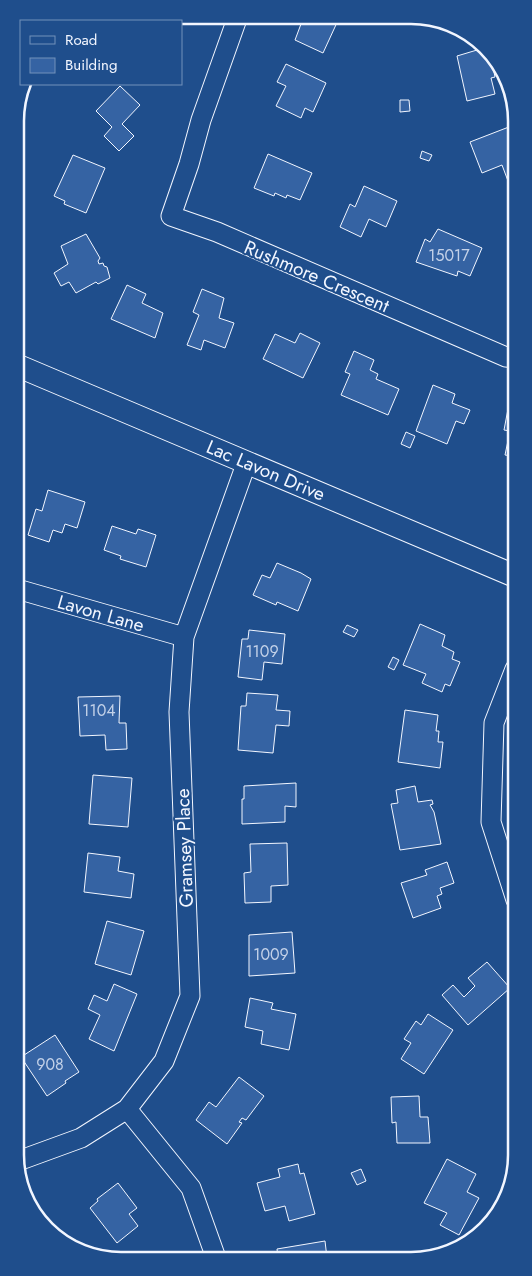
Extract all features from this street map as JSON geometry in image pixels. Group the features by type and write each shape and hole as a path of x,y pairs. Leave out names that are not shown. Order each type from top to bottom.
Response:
{"street":[{"name":"Rushmore Crescent","path":"235,24 171,216 217,232 508,357"},
{"name":"Lac Lavon Drive","path":"24,368 508,573"},
{"name":"Gramsey Place","path":"24,1159 81,1138 128,1109 164,1061 190,996 179,712 184,637 244,467 240,459"},
{"name":"Lavon Lane","path":"24,591 184,637"},
{"path":"508,687 494,723 492,822 508,874"},
{"path":"128,1109 192,1188 214,1252"}],"building":[{"path":"301,24 336,24 323,53 295,40"},
{"path":"477,50 480,52 494,70 495,77 491,78 495,94 467,101 457,56"},
{"path":"286,64 326,83 313,112 305,108 301,118 276,106 286,86 277,82"},
{"path":"120,86 140,105 122,124 134,136 119,151 104,136 112,127 96,111"},
{"path":"400,100 409,100 410,111 400,112"},
{"path":"508,127 508,181 502,165 482,173 470,142"},
{"path":"422,151 432,155 429,161 420,158"},
{"path":"268,154 312,173 300,200 287,195 286,198 275,193 274,196 254,188"},
{"path":"73,155 105,168 86,213 64,204 65,201 54,196"},
{"path":"364,186 397,201 386,227 369,219 361,237 340,227 350,204 355,207"},
{"path":"438,229 482,248 470,276 458,271 457,276 416,262 425,239 430,242"},
{"path":"86,234 100,258 99,264 103,263 107,267 110,278 98,284 96,282 76,293 69,282 61,286 54,273 68,264 61,246"},
{"path":"127,285 146,294 142,303 163,313 155,338 111,319"},
{"path":"202,289 224,298 219,318 234,323 225,348 204,340 201,350 187,345 199,315 193,312"},
{"path":"300,333 320,343 303,378 263,359 275,334 295,343"},
{"path":"354,351 374,360 370,370 378,374 376,379 399,389 388,415 341,395 350,374 345,372"},
{"path":"433,385 455,394 452,403 470,410 464,424 456,421 447,444 416,431"},
{"path":"508,409 508,431 504,430"},
{"path":"406,432 415,436 410,448 401,444"},
{"path":"508,441 508,455 505,455"},
{"path":"48,490 85,502 77,528 65,524 62,533 53,530 49,542 28,535 36,509 42,511"},
{"path":"112,526 136,534 138,529 156,535 146,567 120,559 121,556 104,550"},
{"path":"277,563 311,579 298,611 277,602 276,605 253,595 262,575 270,578"},
{"path":"420,624 445,635 442,646 454,652 452,659 460,662 450,686 445,684 442,692 422,683 426,674 403,665"},
{"path":"347,625 358,630 354,637 343,632"},
{"path":"249,630 285,634 282,664 264,662 262,680 238,677 242,639 248,639"},
{"path":"393,657 399,660 394,670 388,667"},
{"path":"247,693 278,695 276,710 290,711 289,726 276,725 273,753 238,750 241,706 246,706"},
{"path":"120,696 119,723 126,723 127,749 106,750 105,735 80,736 78,697"},
{"path":"405,710 438,715 436,731 439,731 438,742 443,742 440,768 398,762"},
{"path":"93,775 132,778 128,827 89,824"},
{"path":"296,783 296,807 285,806 285,822 242,824 244,786"},
{"path":"415,786 418,802 432,800 433,804 430,805 434,812 441,844 400,850 391,804 398,803 396,790"},
{"path":"287,843 288,885 271,886 271,902 245,903 244,873 251,872 250,844"},
{"path":"88,853 120,857 118,871 134,874 131,898 84,892"},
{"path":"447,862 454,883 440,888 442,894 437,896 441,908 413,918 401,883 427,875 425,870"},
{"path":"107,921 144,931 131,975 95,964"},
{"path":"292,932 295,973 249,976 249,935"},
{"path":"487,962 508,986 508,990 468,1025 442,995 453,985 464,997 475,986 468,978"},
{"path":"114,984 137,994 114,1051 89,1039 100,1015 88,1009 94,995 107,1001"},
{"path":"250,998 273,1003 271,1009 296,1014 289,1050 261,1044 263,1031 245,1027"},
{"path":"428,1014 453,1030 424,1074 401,1059 411,1043 404,1039 416,1021 421,1025"},
{"path":"55,1035 79,1072 47,1096 24,1062 24,1055"},
{"path":"239,1077 264,1096 246,1120 242,1118 239,1122 242,1123 227,1144 196,1120 209,1102 216,1107"},
{"path":"419,1096 420,1117 428,1117 430,1143 397,1143 396,1122 392,1123 391,1097"},
{"path":"447,1159 476,1174 467,1192 479,1198 459,1235 440,1225 447,1213 424,1203"},
{"path":"298,1164 300,1174 304,1173 315,1214 289,1221 285,1206 265,1211 257,1183 280,1177 278,1169"},
{"path":"361,1169 366,1181 357,1185 351,1173"},
{"path":"118,1183 137,1208 129,1214 138,1226 117,1243 90,1208 98,1201 97,1199"},
{"path":"325,1241 326,1252 277,1252 277,1249"}]}
